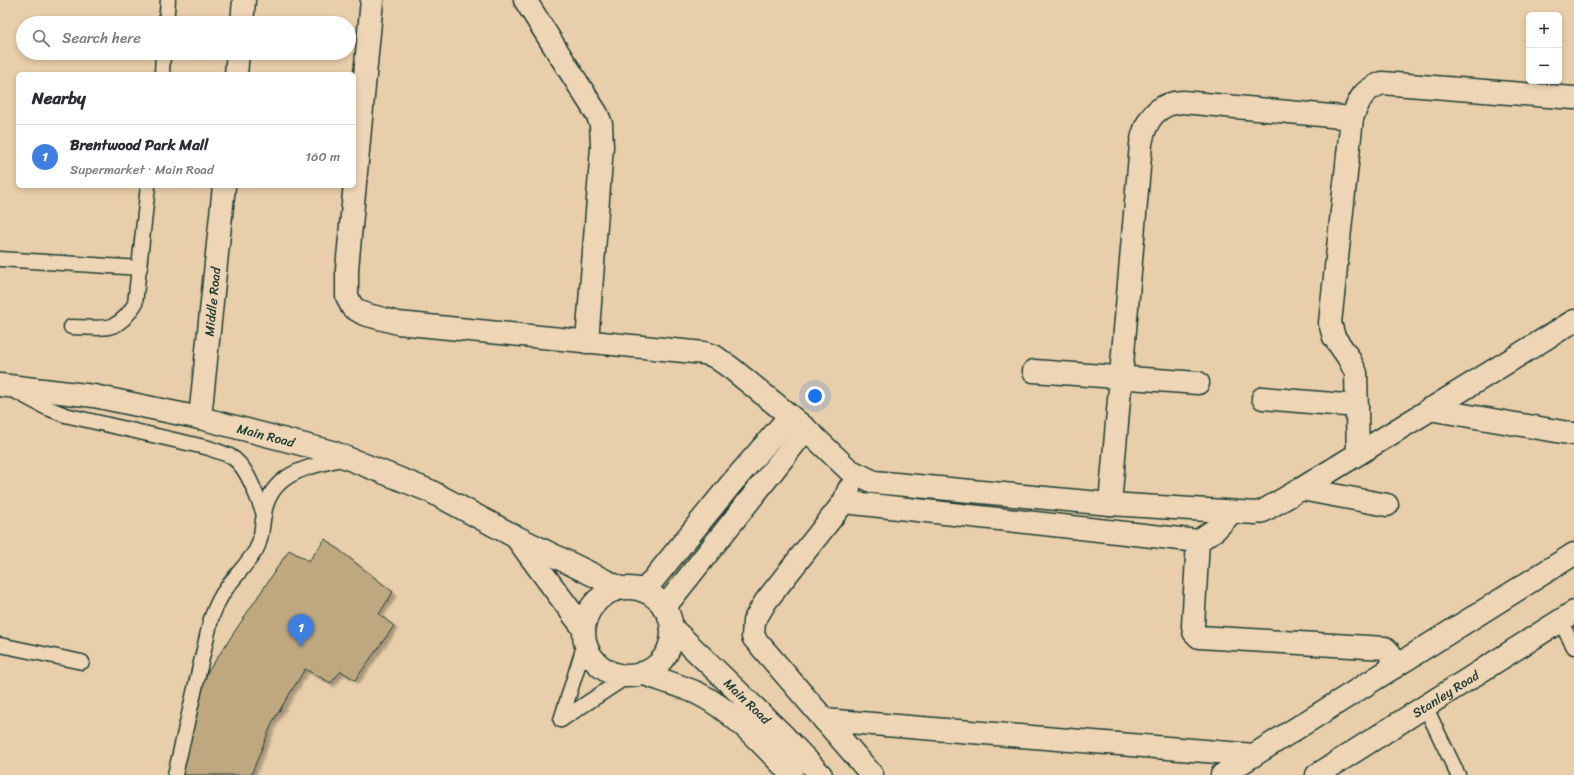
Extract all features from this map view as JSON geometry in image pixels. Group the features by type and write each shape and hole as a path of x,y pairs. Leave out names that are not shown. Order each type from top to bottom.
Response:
{"street":[{"path":"243,16 244,0"},
{"path":"356,172 372,0"},
{"path":"525,0 590,102 601,124 602,147 587,342"},
{"path":"236,72 237,60"},
{"path":"1358,453 1357,380 1355,368 1334,337 1330,323 1352,118 1358,102 1368,89 1382,83 1574,98"},
{"path":"1110,504 1141,144 1145,125 1152,114 1163,107 1183,102 1352,118"},
{"name":"Middle Road","path":"200,418 224,188"},
{"path":"355,188 346,288 350,303 364,314 398,323 587,342 690,350 714,356 798,423 849,470 874,482 1110,504 1249,513 1263,511 1574,321"},
{"path":"1034,371 1198,383"},
{"name":"Main Road","path":"3,385 94,396 200,418 292,440 348,457 430,491 516,537 620,588 635,588 649,593 661,602 668,614 672,628 784,736 821,775"},
{"path":"1263,398 1357,406"},
{"path":"1429,409 1574,434"},
{"path":"644,592 731,484 798,423"},
{"path":"664,608 798,423"},
{"path":"857,474 844,502 766,601 754,621 753,637 872,775"},
{"path":"1301,489 1388,505"},
{"path":"844,502 1198,541 1216,529 1231,512"},
{"name":"Main Road","path":"516,537 584,636 591,656 601,667 614,674 635,675 684,688 709,700 750,732 792,775"},
{"path":"1198,541 1193,626 1194,632 1198,637 1385,648 1390,653 1395,667"},
{"path":"1222,775 1574,554"},
{"path":"584,636 587,615 595,602 606,593 620,588"},
{"name":"Stanley Road","path":"1317,775 1567,616"},
{"path":"635,675 655,667 664,656 671,643 672,628"},
{"path":"824,720 1254,755"}],"lane":[{"path":"167,16 168,0"},
{"path":"162,72 163,60"},
{"path":"71,327 114,327 128,317 136,304 148,188"},
{"path":"0,259 140,268"},
{"path":"3,385 45,407 65,415 210,448 231,457 242,469 252,486 264,514"},
{"path":"175,775 210,619 225,589 259,543 263,532 264,514 269,499 277,485 287,476 300,469 348,457"},
{"path":"1567,616 1574,647"},
{"path":"584,636 561,720 635,675"},
{"path":"0,645 82,662"},
{"path":"1425,706 1458,775"}],"building":[{"path":"325,539 393,592 379,614 394,626 355,680 341,671 331,683 305,669 273,721 251,775 178,775 199,685 289,550 309,561"}],"place":[{"name":"Brentwood Park Mall","path":"301,647"}]}
